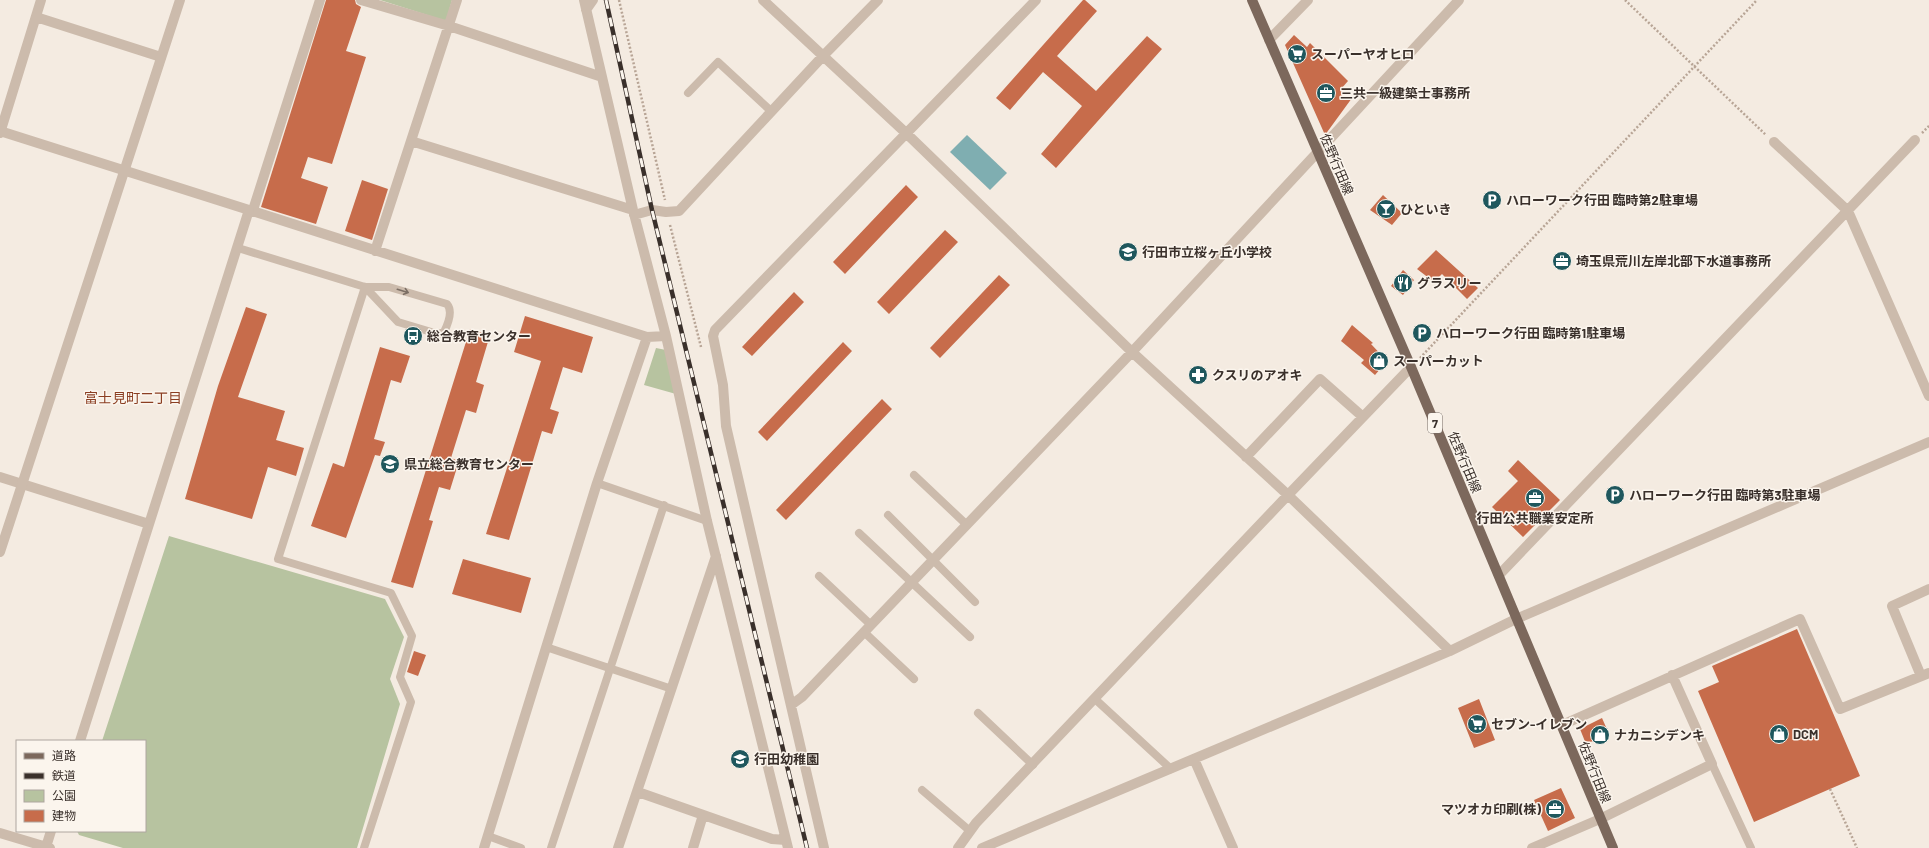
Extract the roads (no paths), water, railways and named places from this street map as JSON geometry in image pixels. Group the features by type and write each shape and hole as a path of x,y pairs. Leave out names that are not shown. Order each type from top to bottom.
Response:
{"main road":[{"name":"佐野行田線","path":"1252,0 1499,575 1612,848"}],"street":[{"path":"42,0 0,132 647,337 666,336"},
{"path":"0,552 180,0"},
{"path":"249,210 253,210 320,0"},
{"path":"361,0 449,26 602,77"},
{"path":"375,251 457,0"},
{"path":"593,0 585,5 633,213 666,336 707,521 787,844 771,844 703,815 638,792"},
{"path":"764,0 907,134 1132,352 1288,495 1450,651"},
{"path":"411,141 633,213 652,210 666,212 679,211 823,56 878,0"},
{"path":"824,848 726,426 723,385 713,336 715,330 1036,0"},
{"path":"1269,40 1308,0"},
{"path":"791,705 802,697 1132,352 1459,0"},
{"path":"36,17 161,57"},
{"path":"1499,575 1915,140"},
{"path":"1774,142 1848,211 1929,396"},
{"path":"80,740 249,210"},
{"path":"484,848 597,483 647,337"},
{"path":"958,848 970,831 1288,495 1411,368"},
{"path":"1246,457 1320,379 1363,417"},
{"path":"982,848 1450,651 1516,619 1929,442"},
{"path":"0,477 150,524"},
{"path":"618,848 638,792 716,555"},
{"path":"1562,726 1672,675 1800,619 1840,710 1925,674 1892,606 1929,589"},
{"path":"1532,848 1600,819 1712,764 1672,675"},
{"path":"1194,759 1233,848"},
{"path":"693,848 703,815"},
{"path":"0,833 48,847 51,832"}],"lane":[{"path":"688,93 718,62 772,111"},
{"path":"238,248 365,287 390,287 447,304 450,308 450,312 444,332 438,334 398,322 365,287"},
{"path":"364,848 411,702 400,677 412,636 391,593 278,559 365,287"},
{"path":"914,476 967,525"},
{"path":"597,483 707,521"},
{"path":"551,848 664,505"},
{"path":"888,515 934,559 975,602"},
{"path":"859,534 970,637"},
{"path":"819,576 914,678"},
{"path":"546,647 672,689"},
{"path":"1095,699 1171,769"},
{"path":"978,713 1033,765"},
{"path":"1712,764 1751,848"},
{"path":"922,790 970,831"},
{"path":"488,836 521,848"}],"water":[{"path":"967,135 1007,173 990,190 950,152"}],"railway":[{"path":"606,0 652,210 807,848"}],"place":[{"name":"スーパーヤオヒロ","path":"1297,54"},
{"name":"三共一級建築士事務所","path":"1326,93"},
{"name":"ハローワーク行田 臨時第2駐車場","path":"1492,200"},
{"name":"ひといき","path":"1386,209"},
{"name":"行田市立桜ヶ丘小学校","path":"1128,252"},
{"name":"埼玉県荒川左岸北部下水道事務所","path":"1562,261"},
{"name":"グラスリー","path":"1403,283"},
{"name":"ハローワーク行田 臨時第1駐車場","path":"1422,333"},
{"name":"総合教育センター","path":"413,336"},
{"name":"スーパーカット","path":"1379,361"},
{"name":"クスリのアオキ","path":"1198,375"},
{"name":"県立総合教育センター","path":"390,464"},
{"name":"ハローワーク行田 臨時第3駐車場","path":"1615,495"},
{"name":"行田公共職業安定所","path":"1535,498"},
{"name":"セブン-イレブン","path":"1477,724"},
{"name":"DCM","path":"1779,734"},
{"name":"ナカニシデンキ","path":"1600,735"},
{"name":"行田幼稚園","path":"740,759"},
{"name":"マツオカ印刷(株)","path":"1555,809"}],"district":[{"name":"富士見町二丁目","path":"133,397"}]}
